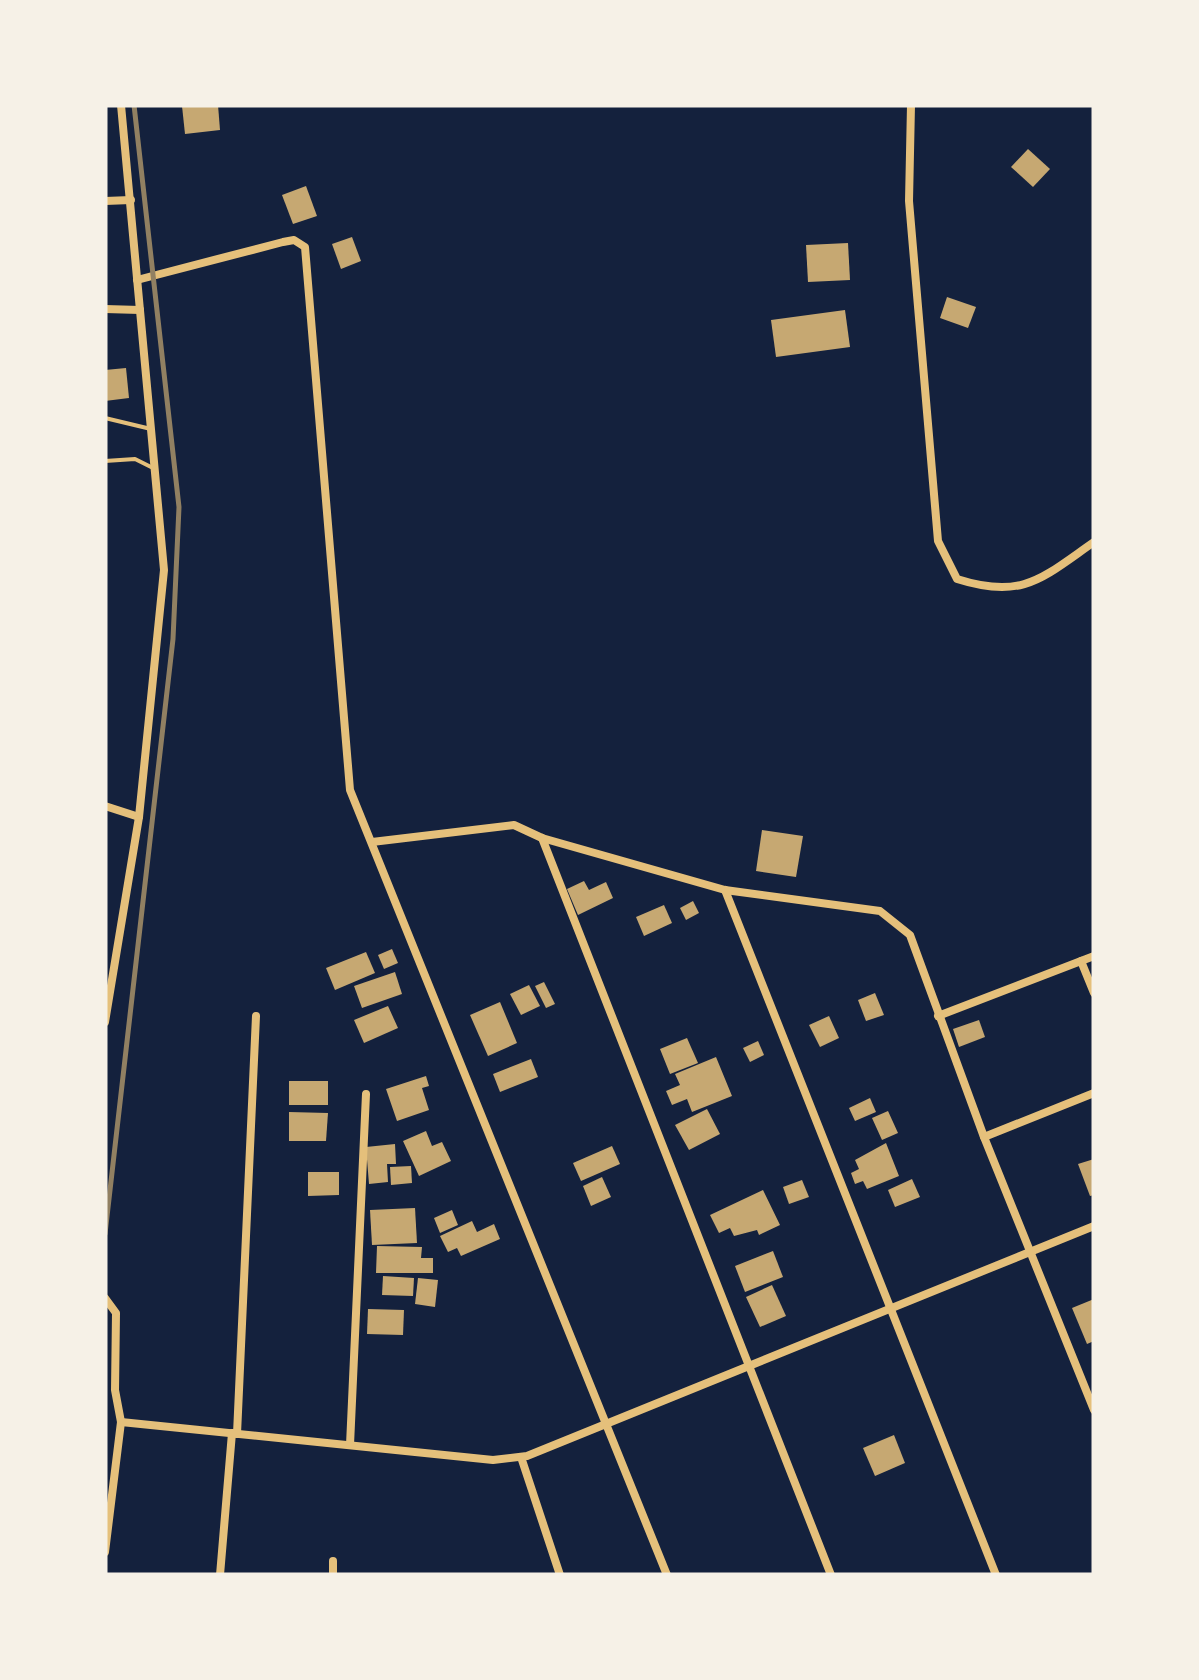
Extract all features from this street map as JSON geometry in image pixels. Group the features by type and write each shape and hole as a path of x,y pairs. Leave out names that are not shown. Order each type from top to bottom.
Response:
{"street":[{"path":"105,1022 139,816 164,570 122,105"},
{"path":"910,105 910,201 938,540 957,579 992,590 1031,586 1094,542"},
{"path":"105,201 132,200"},
{"path":"137,280 282,242 294,240 305,247 350,790 667,1575"},
{"path":"105,309 140,310"},
{"path":"105,806 139,816"},
{"path":"372,842 514,825 542,838 724,890 880,911 896,919 910,935 984,1137 1094,1410"},
{"path":"542,838 831,1575"},
{"path":"724,890 996,1575"},
{"path":"938,1016 1094,956"},
{"path":"1081,961 1094,993"},
{"path":"220,1575 234,1433 256,1016"},
{"path":"984,1137 1094,1093"},
{"path":"350,1445 366,1094"},
{"path":"121,1422 493,1460 521,1457 1094,1226"},
{"path":"105,1298 117,1324 114,1390 121,1422 105,1552"},
{"path":"521,1457 560,1575"},
{"path":"333,1561 333,1575"}],"lane":[{"path":"105,418 150,429"},
{"path":"105,461 134,459 153,468"}],"building":[{"path":"218,105 220,130 185,134 182,106"},
{"path":"1028,149 1050,169 1033,187 1011,167"},
{"path":"306,186 317,216 293,224 282,195"},
{"path":"352,237 361,261 341,269 332,244"},
{"path":"848,243 850,280 808,282 806,245"},
{"path":"947,297 976,307 968,328 940,318"},
{"path":"845,310 850,347 776,357 771,320"},
{"path":"126,368 129,398 105,401 105,370"},
{"path":"762,830 803,836 796,877 756,871"},
{"path":"584,881 589,890 606,882 613,898 578,915 567,889"},
{"path":"693,901 699,913 686,920 680,908"},
{"path":"664,905 672,923 644,936 636,917"},
{"path":"392,949 398,963 384,969 378,955"},
{"path":"366,952 375,973 335,990 326,968"},
{"path":"395,972 402,994 362,1008 354,986"},
{"path":"544,982 555,1004 546,1008 535,986"},
{"path":"529,985 540,1006 521,1015 510,994"},
{"path":"875,993 884,1015 866,1021 858,1000"},
{"path":"500,1002 517,1043 488,1056 470,1015"},
{"path":"388,1006 398,1028 364,1043 354,1020"},
{"path":"829,1016 839,1038 820,1047 809,1025"},
{"path":"979,1020 985,1037 959,1047 953,1029"},
{"path":"687,1038 698,1063 670,1074 660,1049"},
{"path":"758,1041 764,1055 750,1062 743,1048"},
{"path":"716,1057 732,1096 692,1112 687,1099 672,1105 666,1091 680,1085 675,1074"},
{"path":"531,1059 538,1077 500,1092 493,1074"},
{"path":"426,1076 429,1086 422,1088 429,1110 397,1121 386,1089"},
{"path":"289,1081 328,1081 328,1105 289,1105"},
{"path":"870,1098 876,1112 855,1121 849,1108"},
{"path":"707,1109 720,1134 689,1150 675,1125"},
{"path":"888,1111 898,1133 882,1140 872,1118"},
{"path":"289,1112 328,1113 326,1141 289,1141"},
{"path":"426,1131 432,1146 442,1142 451,1161 419,1176 403,1141"},
{"path":"886,1143 899,1176 867,1189 863,1181 855,1184 851,1173 859,1169 855,1160"},
{"path":"395,1144 396,1164 387,1164 388,1182 369,1184 366,1147"},
{"path":"612,1146 620,1164 581,1181 573,1163"},
{"path":"1094,1159 1094,1195 1090,1196 1078,1164"},
{"path":"411,1166 412,1183 391,1185 390,1167"},
{"path":"308,1172 339,1172 339,1195 308,1196"},
{"path":"602,1177 611,1197 591,1206 583,1186"},
{"path":"912,1179 920,1197 895,1207 888,1190"},
{"path":"802,1180 809,1197 789,1204 783,1187"},
{"path":"763,1190 780,1225 759,1235 757,1230 734,1236 730,1228 719,1233 710,1215"},
{"path":"415,1208 417,1243 372,1245 370,1210"},
{"path":"452,1210 458,1225 440,1233 434,1218"},
{"path":"472,1221 477,1232 494,1224 500,1239 461,1256 457,1248 448,1252 440,1236"},
{"path":"377,1246 422,1247 421,1258 433,1258 433,1273 376,1273"},
{"path":"773,1251 783,1277 745,1292 735,1266"},
{"path":"383,1276 414,1278 413,1296 382,1295"},
{"path":"418,1278 438,1280 435,1307 415,1304"},
{"path":"772,1285 786,1316 760,1327 746,1297"},
{"path":"1094,1299 1094,1341 1087,1344 1072,1308"},
{"path":"368,1309 404,1310 403,1335 367,1334"},
{"path":"894,1435 905,1463 875,1476 863,1448"}],"railway":[{"path":"105,1234 173,639 179,507 134,105"}]}
